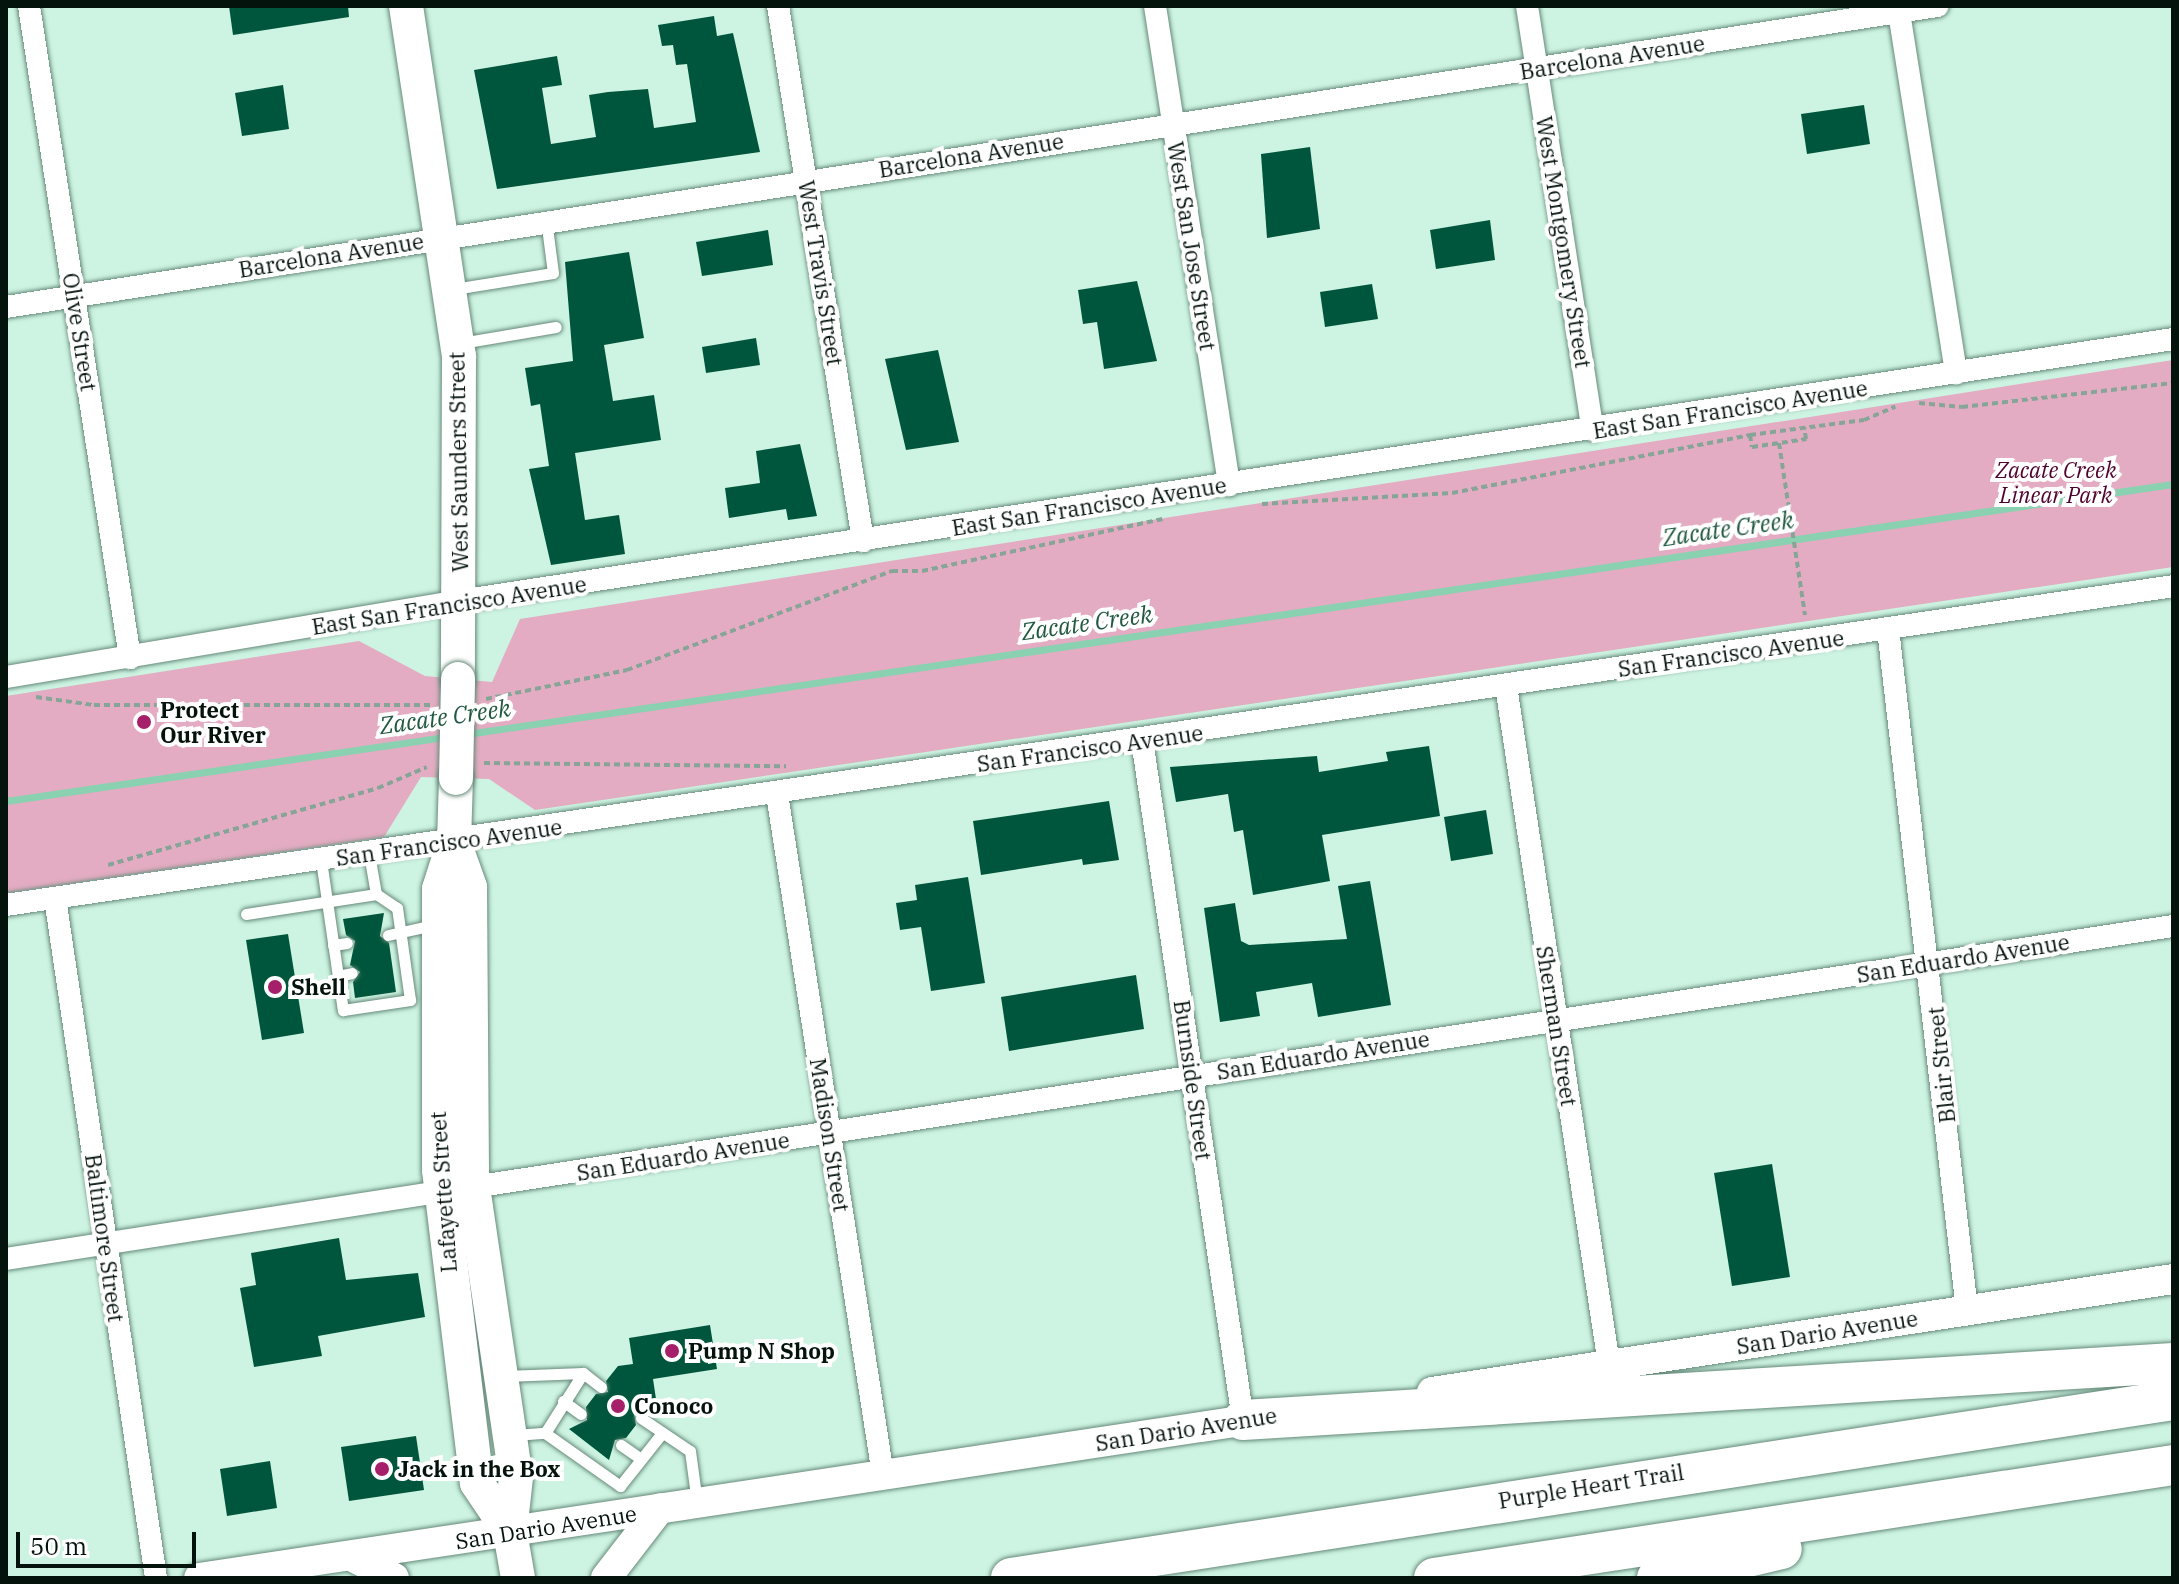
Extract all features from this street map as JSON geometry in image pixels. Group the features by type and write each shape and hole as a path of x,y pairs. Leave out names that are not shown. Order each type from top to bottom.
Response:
{"highway":[{"path":"1243,1420 2173,1363"},
{"name":"Purple Heart Trail","path":"1011,1578 2173,1400"},
{"path":"1434,1578 2173,1465"},
{"path":"1657,1578 2088,1478"}],"main road":[{"name":"West Saunders Street","path":"406,6 457,343 459,601 469,689 455,769"},
{"name":"Lafayette Street","path":"455,769 454,842 439,889 438,924 423,998 457,1190 500,1376 510,1435 516,1477 510,1532 518,1578"},
{"name":"Lafayette Street","path":"454,842 470,887 457,1190 477,1483 510,1532"},
{"name":"San Dario Avenue","path":"199,1578 510,1532 624,1500 660,1508 697,1503 2173,1279"},
{"path":"606,1578 660,1508"},
{"path":"353,1557 394,1578"}],"street":[{"name":"Olive Street","path":"29,6 130,658"},
{"name":"West Travis Street","path":"778,6 863,541"},
{"name":"West San Jose Street","path":"1155,6 1229,485"},
{"name":"West Montgomery Street","path":"1527,6 1593,430"},
{"name":"Barcelona Avenue","path":"6,307 546,218 1537,68 1899,9 1938,6"},
{"path":"1899,9 1956,373"},
{"name":"East San Francisco Avenue","path":"6,677 459,601 2173,339"},
{"name":"San Francisco Avenue","path":"6,905 454,842 2173,586"},
{"name":"Blair Street","path":"1888,629 1931,963 1967,1310"},
{"name":"Sherman Street","path":"1506,686 1609,1365"},
{"name":"Burnside Street","path":"1142,740 1243,1420"},
{"name":"Madison Street","path":"777,794 883,1475"},
{"name":"Baltimore Street","path":"55,898 156,1578"},
{"name":"San Eduardo Avenue","path":"6,1259 2173,926"}],"lane":[{"path":"449,290 553,273 546,218"},
{"path":"457,343 556,327"},
{"path":"369,854 376,894"},
{"path":"246,914 327,902 376,894 397,908 405,964 423,998 343,1010 333,945 327,902 321,860"},
{"path":"388,935 438,924"},
{"path":"333,945 347,943"},
{"path":"392,966 405,964"},
{"path":"338,976 352,973"},
{"path":"500,1376 583,1373 601,1387"},
{"path":"545,1433 583,1373"},
{"path":"563,1401 581,1414"},
{"path":"641,1418 690,1451 697,1503"},
{"path":"510,1435 545,1433 624,1500 641,1459 662,1433"},
{"path":"621,1445 641,1459"}],"path":[{"path":"1915,403 1962,407 2173,383"},
{"path":"1255,505 1397,492 1452,493 1750,435 1864,420 1901,404"},
{"path":"1750,435 1752,447 1806,439 1804,427"},
{"path":"1779,443 1805,615"},
{"path":"469,689 627,670 892,571 951,566 1168,517"},
{"path":"1791,622 1818,618"},
{"path":"20,699 94,705 434,705"},
{"path":"96,870 378,788 414,768 752,763 794,769"}],"green space":[{"name":"Zacate Creek Linear Park","path":"2173,360 2173,567 535,810 489,779 421,777 384,837 6,893 6,696 359,641 425,676 492,682 520,619"}],"building":[{"path":"229,6 348,6 349,17 233,35"},
{"path":"714,16 717,36 733,33 760,152 497,189 474,70 557,56 562,85 542,88 551,144 596,137 589,95 608,92 648,89 654,128 696,122 687,64 676,65 673,45 662,46 658,25"},
{"path":"283,85 289,129 242,136 235,93"},
{"path":"1864,105 1870,144 1807,154 1801,114"},
{"path":"1310,147 1320,229 1267,238 1261,154"},
{"path":"1490,220 1495,260 1436,269 1430,230"},
{"path":"768,230 773,265 702,276 696,242"},
{"path":"629,252 644,338 604,345 613,401 654,395 661,440 575,453 585,520 619,515 625,554 551,565 529,469 549,466 540,404 531,406 525,368 573,361 565,262"},
{"path":"1137,281 1157,361 1104,369 1097,322 1083,324 1078,290"},
{"path":"1372,284 1378,319 1325,327 1320,292"},
{"path":"756,338 760,365 706,373 702,347"},
{"path":"938,350 959,442 906,450 885,359"},
{"path":"800,444 817,516 788,520 786,509 729,518 725,488 760,483 756,451"},
{"path":"1429,746 1440,816 1322,835 1330,881 1253,895 1243,830 1234,832 1228,794 1176,802 1170,767 1317,756 1319,772 1388,761 1386,752"},
{"path":"1109,801 1119,860 1083,865 1082,859 981,875 973,821"},
{"path":"1486,810 1493,854 1451,861 1444,817"},
{"path":"968,877 985,983 931,991 921,927 900,930 896,903 917,900 915,885"},
{"path":"1370,881 1391,1005 1318,1017 1312,983 1256,992 1260,1016 1220,1022 1204,908 1235,903 1241,941 1249,945 1347,939 1338,886"},
{"name":"Shell","path":"384,913 380,936 389,943 396,992 355,998 353,982 360,972 350,965 355,941 346,935 343,919"},
{"name":"Shell","path":"288,934 304,1033 262,1040 246,940"},
{"path":"1136,975 1144,1029 1009,1051 1001,997"},
{"path":"1772,1164 1790,1277 1732,1286 1714,1173"},
{"path":"339,1238 346,1280 418,1273 425,1317 318,1336 322,1356 254,1367 240,1288 256,1285 251,1253"},
{"path":"710,1325 717,1369 653,1379 656,1399 646,1411 634,1413 636,1425 626,1438 615,1440 609,1460 569,1429 587,1420 586,1407 596,1394 608,1392 606,1381 618,1366 633,1364 629,1338"},
{"name":"Jack in the Box","path":"416,1436 424,1490 349,1501 341,1447"},
{"path":"270,1461 277,1508 227,1516 220,1469"}],"waterway":[{"name":"Zacate Creek","path":"467,734 2173,484"},
{"name":"Zacate Creek","path":"6,801 447,737"}],"place":[{"name":"Protect Our River","path":"144,722"},
{"name":"Shell","path":"275,987"},
{"name":"Pump N Shop","path":"672,1351"},
{"name":"Conoco","path":"618,1406"},
{"name":"Jack in the Box","path":"382,1469"}]}
